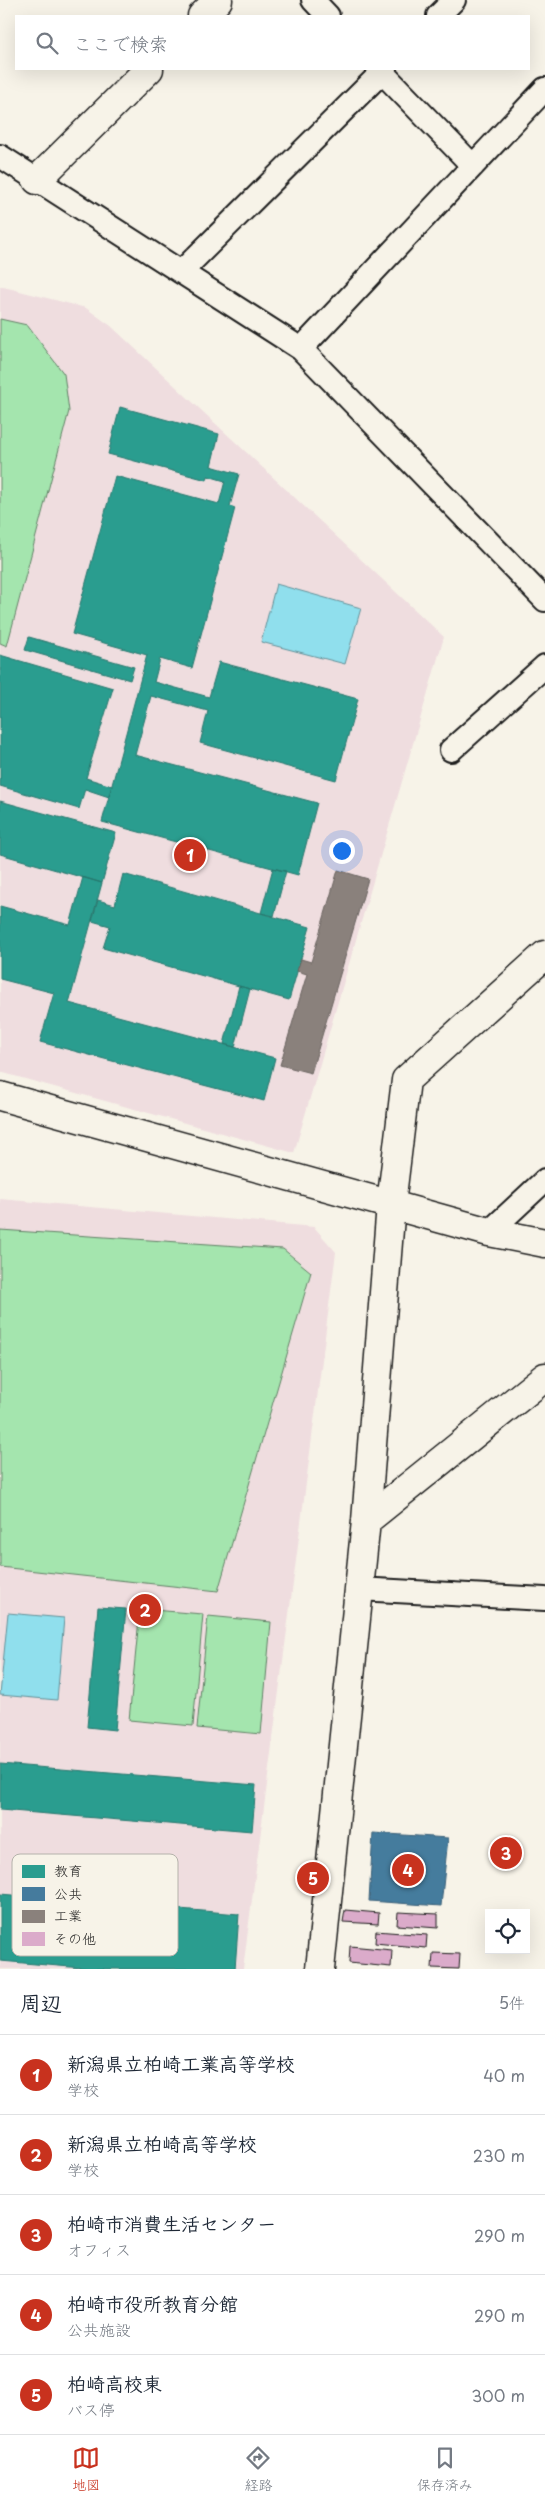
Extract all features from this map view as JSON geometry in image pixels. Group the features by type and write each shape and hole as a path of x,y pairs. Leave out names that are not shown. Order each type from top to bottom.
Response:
{"street":[{"path":"203,15 218,0"},
{"path":"312,0 327,15"},
{"path":"439,15 454,0"},
{"path":"37,180 148,70"},
{"path":"181,272 382,70 473,166"},
{"path":"301,349 545,89"},
{"path":"0,156 301,349 545,600"},
{"path":"451,750 545,666"},
{"path":"320,1969 366,1521 392,1204 406,1080 545,955"},
{"path":"0,1096 489,1232 545,1243"},
{"path":"489,1232 545,1180"},
{"path":"366,1521 545,1377"},
{"path":"358,1589 545,1599"}],"shaded area":[{"path":"0,286 86,308 111,326 444,637 294,1153 0,1072"},
{"path":"0,1199 314,1227 336,1252 243,1969 0,1969"}],"green space":[{"path":"0,319 27,325 64,374 69,411 7,646 0,643"},
{"path":"0,1230 283,1249 311,1272 218,1591 0,1567"},
{"path":"140,1609 203,1614 193,1726 129,1720"},
{"path":"208,1616 271,1622 261,1734 197,1728"}],"water":[{"path":"276,584 361,608 345,664 261,642"},
{"path":"8,1613 64,1618 57,1700 0,1695"}],"building: 教育":[{"path":"120,407 219,434 211,466 239,474 230,506 235,508 192,668 160,659 154,682 209,697 219,662 358,699 336,780 200,743 208,711 151,696 135,755 317,803 298,875 102,822 147,655 72,634 115,476 219,504 225,481 208,476 207,480 108,454"},
{"path":"29,637 134,667 130,680 25,650"},
{"path":"0,655 113,688 86,778 112,786 109,797 85,789 79,809 0,786"},
{"path":"0,801 116,833 102,883 0,854"},
{"path":"273,868 286,871 274,916 261,913"},
{"path":"123,874 310,927 289,1000 103,948 110,926 92,921 98,900 115,905"},
{"path":"83,877 102,883 69,1003 275,1058 264,1101 40,1042 54,993 0,979 0,906 70,925"},
{"path":"239,986 250,989 235,1047 224,1044"},
{"path":"98,1607 126,1609 115,1730 87,1727"},
{"path":"0,1764 256,1785 252,1831 0,1810"},
{"path":"0,1894 12,1895 12,1956 178,1956 178,1909 239,1914 235,1969 94,1969 0,1961"}],"building: 公共":[{"path":"373,1833 448,1838 441,1906 369,1901"}],"building: 工業":[{"path":"338,870 368,879 311,1073 280,1065 307,974 297,971 301,959 311,962"}],"building: その他":[{"path":"345,1910 379,1913 378,1924 343,1922"},
{"path":"398,1912 438,1914 438,1928 397,1925"},
{"path":"376,1931 427,1935 426,1948 375,1943"},
{"path":"350,1946 392,1950 391,1967 349,1963"},
{"path":"433,1953 460,1954 459,1969 432,1968"}],"place":[{"name":"新潟県立柏崎工業高等学校","path":"190,855"},
{"name":"新潟県立柏崎高等学校","path":"145,1610"},
{"name":"柏崎市消費生活センター","path":"506,1853"},
{"name":"柏崎市役所教育分館","path":"408,1870"},
{"name":"柏崎高校東","path":"313,1878"}]}
